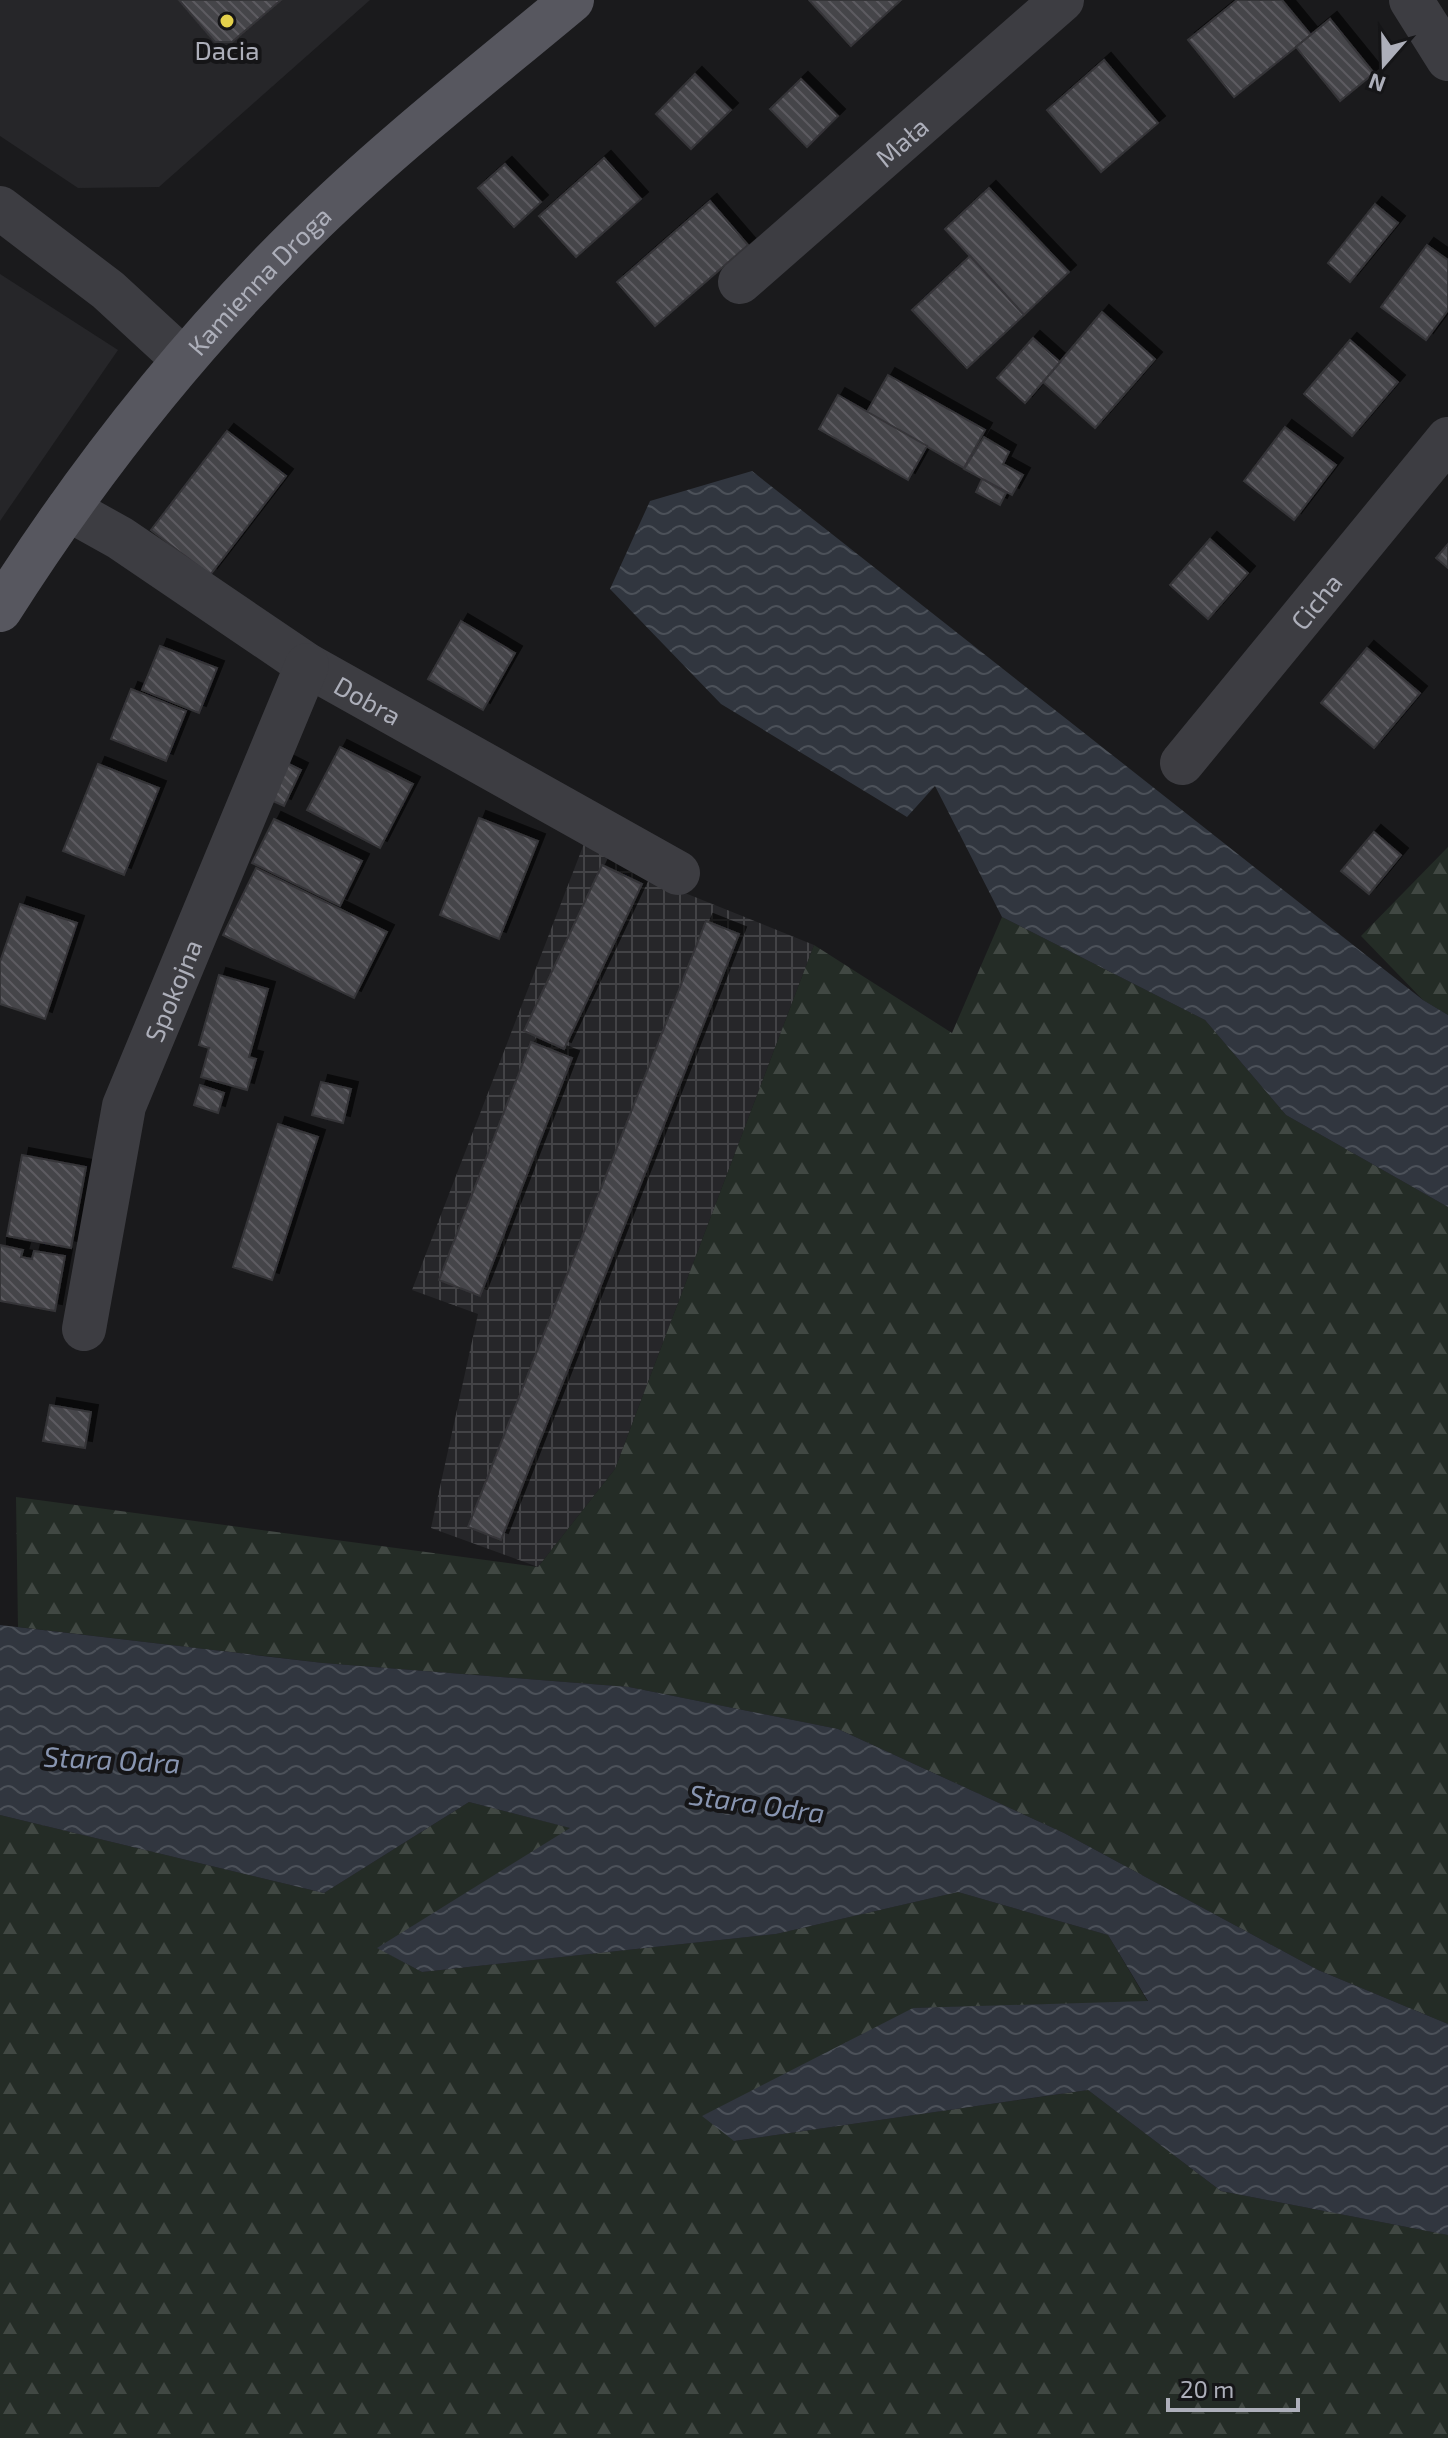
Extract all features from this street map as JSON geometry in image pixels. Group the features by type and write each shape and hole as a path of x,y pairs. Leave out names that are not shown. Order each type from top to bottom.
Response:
{"main road":[{"name":"Kamienna Droga","path":"0,610 113,446 183,359 303,232 572,0"}],"street":[{"name":"Mała","path":"740,282 1062,0"},
{"path":"1411,0 1448,59"},
{"path":"0,208 108,290 183,359"},
{"name":"Cicha","path":"1182,763 1448,439"},
{"name":"Dobra","path":"68,509 120,538 307,665 678,873"},
{"name":"Spokojna","path":"84,1329 124,1106 307,665"}],"shaded area":[{"path":"0,0 370,0 159,187 78,188 0,136"},
{"path":"0,274 118,350 0,521"},
{"path":"585,841 665,885 814,945 615,1469 538,1567 431,1528 478,1314 412,1290"}],"green space":[{"path":"1448,847 1448,1015 1423,1000 1361,936"},
{"path":"1002,917 1205,1020 1286,1115 1448,1207 1448,2024 1318,1970 1064,1833 838,1729 629,1687 323,1663 18,1627 16,1497 538,1567 615,1469 814,945 952,1033"},
{"path":"469,1802 571,1828 378,1948 422,1972 776,1934 958,1892 1108,1935 1148,2002 913,2008 735,2141 1088,2090 1221,2191 1448,2235 1448,2438 0,2438 0,1815 324,1893"}],"water":[{"path":"752,471 1423,1000 1448,1015 1448,1207 1286,1115 1205,1020 1002,917 935,786 907,817 721,704 610,589 650,501"},
{"name":"Stara Odra","path":"0,1625 323,1663 629,1687 838,1729 1064,1833 1318,1970 1448,2024 1448,2235 1221,2191 1088,2090 734,2141 702,2116 913,2008 1148,2001 1108,1935 958,1892 776,1934 422,1972 377,1948 570,1828 469,1802 324,1893 0,1815"}],"building":[{"name":"Dacia","path":"179,0 281,0 232,42 215,42"},
{"path":"809,0 901,0 851,46"},
{"path":"1237,0 1282,0 1311,35 1234,97 1188,40"},
{"path":"1330,19 1374,73 1340,101 1296,47"},
{"path":"1104,60 1158,123 1101,172 1047,110"},
{"path":"695,74 731,110 691,149 656,114"},
{"path":"801,79 838,116 807,147 770,109"},
{"path":"604,158 641,199 576,257 539,216"},
{"path":"505,164 541,202 514,227 478,188"},
{"path":"989,188 1069,272 1024,315 945,229"},
{"path":"710,201 748,245 655,326 617,282"},
{"path":"1375,204 1398,223 1350,282 1328,263"},
{"path":"1427,245 1448,260 1448,310 1426,340 1381,307"},
{"path":"970,256 1024,315 967,368 912,310"},
{"path":"1102,312 1155,359 1095,428 1043,382"},
{"path":"1033,338 1060,362 1025,403 997,378"},
{"path":"1350,340 1398,382 1352,436 1304,394"},
{"path":"888,375 985,430 964,468 867,412"},
{"path":"838,395 927,446 908,480 819,429"},
{"path":"1285,427 1336,465 1294,520 1244,481"},
{"path":"227,431 286,476 210,575 151,530"},
{"path":"984,437 1009,452 1003,464 1023,475 1012,495 964,469"},
{"path":"982,479 1006,493 1000,505 976,492"},
{"path":"1210,539 1248,573 1208,619 1170,585"},
{"path":"1448,544 1448,568 1436,558"},
{"path":"461,621 515,653 483,710 428,679"},
{"path":"160,646 217,668 199,713 142,690"},
{"path":"1367,648 1420,693 1374,748 1321,703"},
{"path":"131,689 186,711 166,761 111,739"},
{"path":"340,747 413,784 380,848 307,810"},
{"path":"283,761 301,770 284,806 266,798"},
{"path":"98,764 159,788 124,875 63,851"},
{"path":"479,818 538,841 499,939 440,915"},
{"path":"274,819 362,861 340,906 252,863"},
{"path":"1374,832 1401,855 1369,894 1341,871"},
{"path":"602,865 642,884 564,1049 524,1031"},
{"path":"256,868 387,932 354,998 223,935"},
{"path":"20,904 77,923 45,1019 0,1004 0,962"},
{"path":"706,921 739,934 501,1540 468,1527"},
{"path":"219,975 268,989 249,1057 256,1059 247,1090 201,1077 209,1048 199,1045"},
{"path":"531,1042 572,1058 480,1296 439,1280"},
{"path":"321,1082 351,1089 343,1123 312,1115"},
{"path":"200,1085 224,1093 218,1113 194,1105"},
{"path":"278,1124 318,1137 272,1280 233,1267"},
{"path":"22,1155 86,1167 71,1248 7,1236"},
{"path":"0,1245 23,1250 21,1257 32,1259 34,1251 65,1256 55,1311 0,1301"},
{"path":"50,1405 91,1412 85,1448 43,1441"}],"place":[{"name":"Dacia","path":"227,21"}]}
